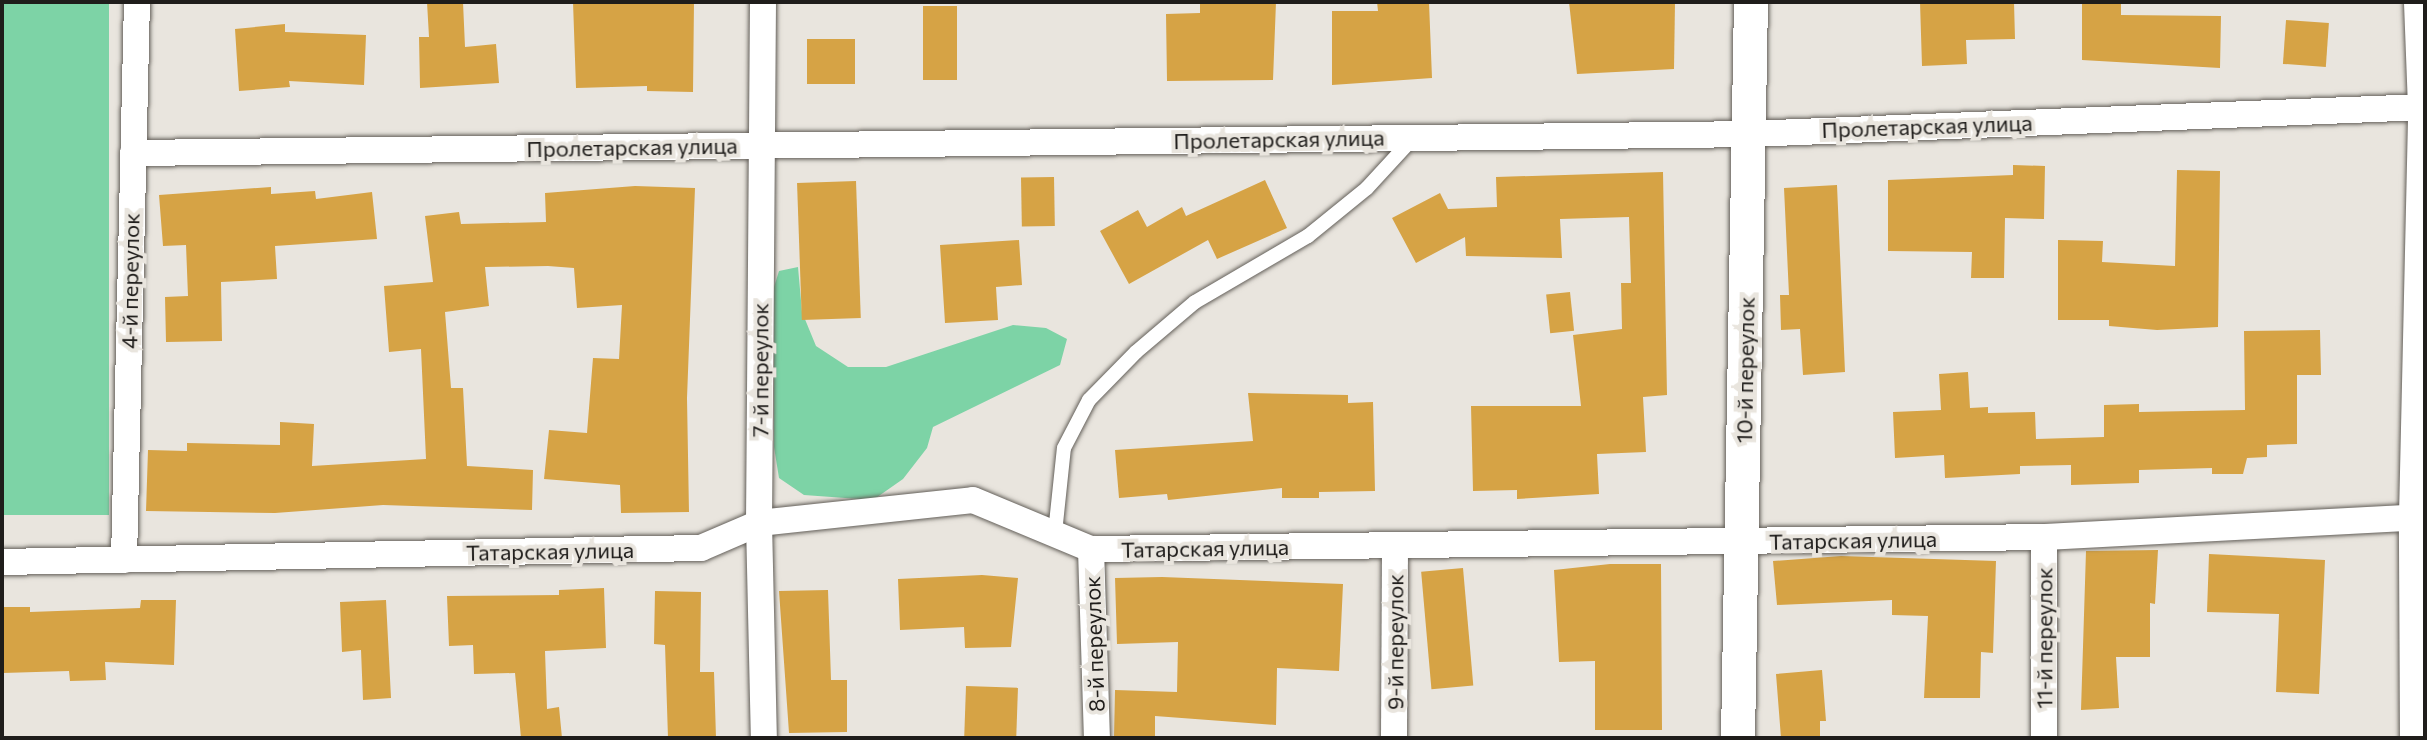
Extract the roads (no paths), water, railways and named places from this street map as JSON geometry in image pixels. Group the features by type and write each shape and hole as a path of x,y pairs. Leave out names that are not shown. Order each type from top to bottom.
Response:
{"street":[{"name":"4-й переулок","path":"124,560 137,2"},
{"name":"7-й переулок","path":"763,2 759,523 764,738"},
{"name":"10-й переулок","path":"1738,738 1751,2"},
{"path":"2413,738 2423,107 2417,2"},
{"name":"Пролетарская улица","path":"133,153 1749,134 2423,107"},
{"name":"Татарская улица","path":"2,562 701,548 759,523 973,500 1091,549 2044,537 2418,516"},
{"name":"11-й переулок","path":"2044,537 2044,738"},
{"name":"9-й переулок","path":"1394,738 1395,545"},
{"name":"8-й переулок","path":"1091,549 1097,738"}],"lane":[{"path":"1055,533 1064,448 1089,400 1136,352 1195,302 1308,236 1367,188 1413,138"}]}
